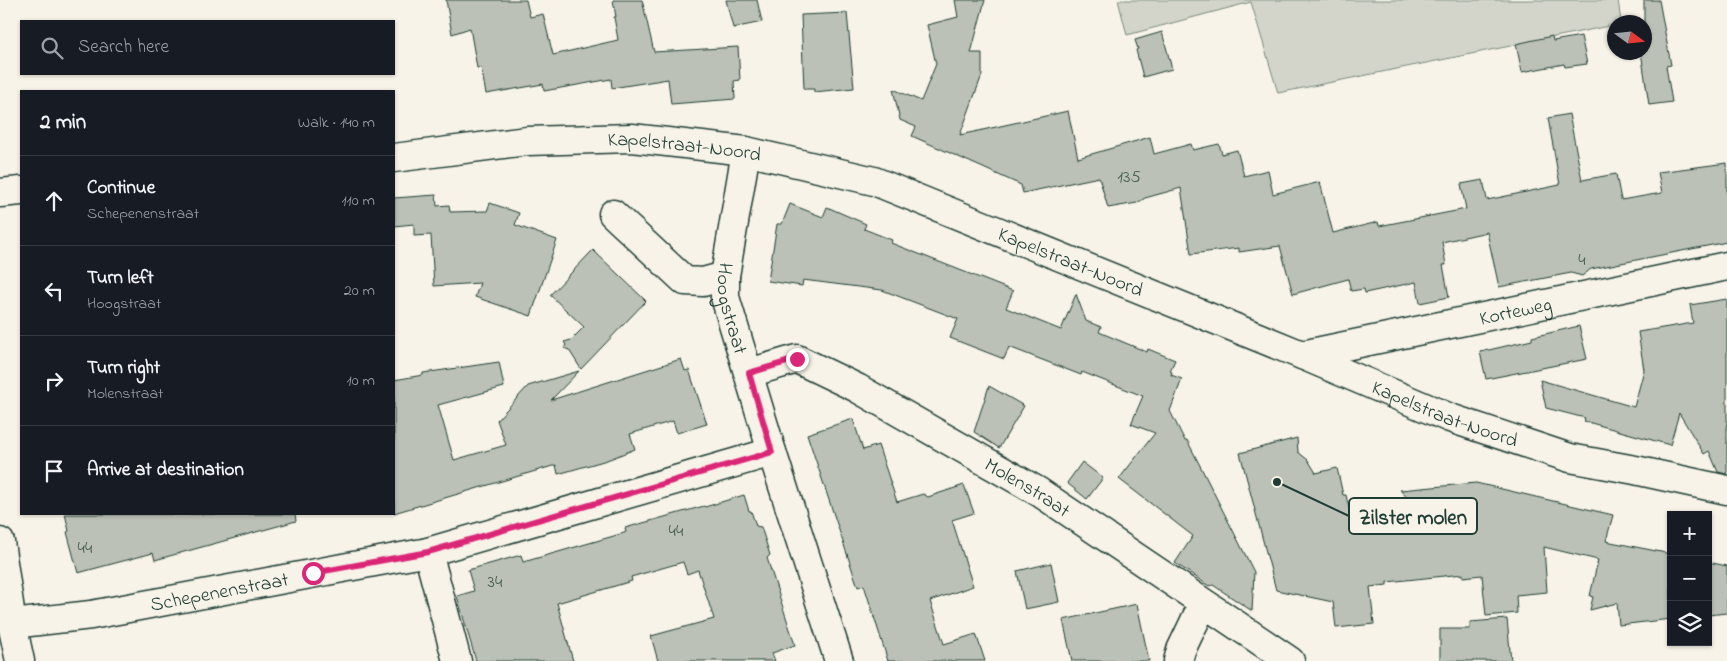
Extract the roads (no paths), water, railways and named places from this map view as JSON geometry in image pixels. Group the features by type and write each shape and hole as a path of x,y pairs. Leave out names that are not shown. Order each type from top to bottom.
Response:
{"street":[{"name":"Kapelstraat-Noord","path":"395,158 527,142 632,138 746,152 874,181 1302,355 1450,418 1570,458 1727,490"},
{"name":"Hoogstraat","path":"746,152 725,276 725,297 839,661"},
{"path":"0,193 20,191"},
{"path":"613,214 685,281 703,282 725,276"},
{"name":"Korteweg","path":"1302,355 1727,266"},
{"name":"Molenstraat","path":"749,373 797,359 857,388 1039,492 1290,661"},
{"name":"Schepenenstraat","path":"12,624 91,615 428,552 772,452"},
{"path":"0,542 12,624 20,661"},
{"path":"428,552 457,661"},
{"path":"1178,661 1181,650 1203,604"}],"place":[{"name":"Zilster molen","path":"1277,482"}]}
